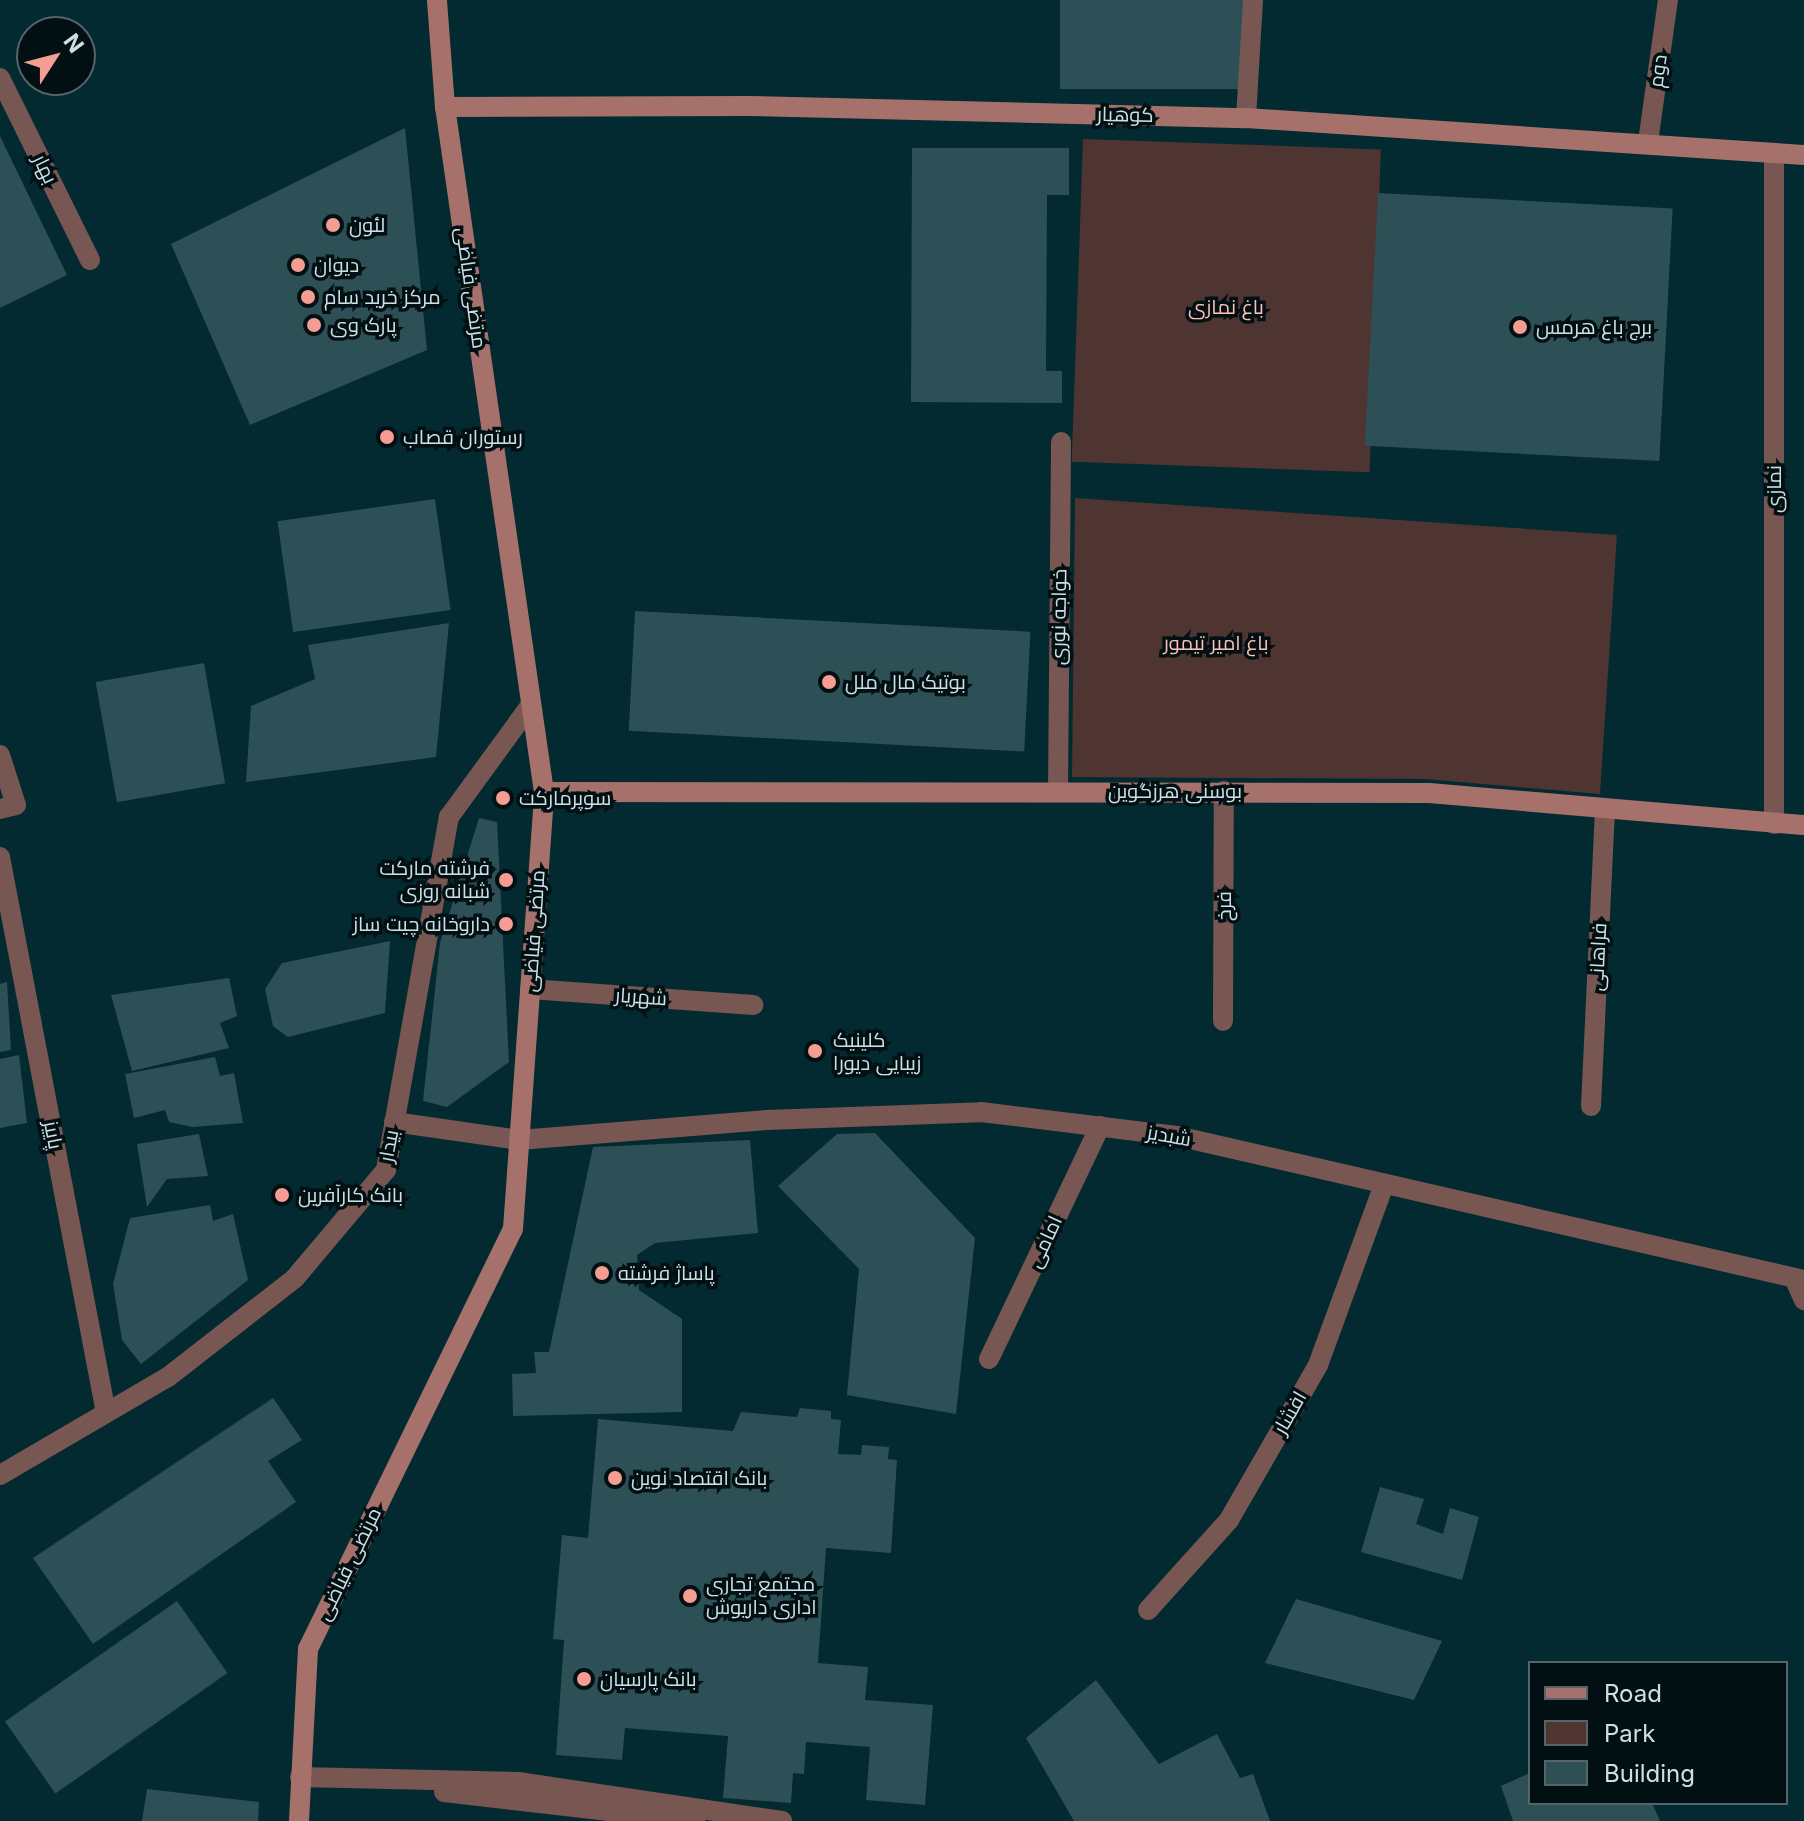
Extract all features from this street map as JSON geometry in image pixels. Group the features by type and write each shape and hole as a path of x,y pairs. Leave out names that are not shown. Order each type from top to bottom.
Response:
{"street":[{"name":"مرتضی فیاضی","path":"299,1821 308,1649 513,1229 544,792 445,107 437,0"},
{"path":"1246,118 1253,0"},
{"name":"دوم","path":"1648,142 1668,0"},
{"name":"بهار","path":"0,78 90,260"},
{"name":"کوهیار","path":"445,107 749,106 1246,118 1648,142 1804,155"},
{"name":"نمازی","path":"1774,154 1774,824"},
{"name":"خواجه نوری","path":"1058,791 1061,442"},
{"name":"بیدار","path":"0,1475 168,1377 295,1278 386,1170 449,817 530,706"},
{"path":"0,755 16,805 0,809"},
{"name":"فرخ","path":"1223,1021 1224,791"},
{"name":"بوسنی هرزگوین","path":"544,792 1429,793 1804,825"},
{"name":"فراهانی","path":"1591,1106 1605,809"},
{"name":"پاییز","path":"0,857 106,1413"},
{"name":"شهریار","path":"530,989 753,1005"},
{"name":"شبدیز","path":"394,1122 519,1140 767,1120 981,1112 1177,1136 1383,1187 1800,1280"},
{"name":"امامی","path":"989,1359 1100,1126"},
{"name":"افشار","path":"1148,1610 1229,1520 1318,1365 1383,1187"},
{"path":"1800,1280 1804,1300"},
{"path":"300,1777 695,1821"},
{"path":"300,1777 518,1782 782,1821"}],"green space":[{"name":"باغ نمازی","path":"1083,139 1381,149 1370,472 1072,462"},
{"name":"باغ امیر تیمور","path":"1075,498 1617,535 1600,794 1425,779 1072,777"}],"building":[{"path":"1060,0 1250,0 1250,89 1060,89"},
{"name":"مرکز خرید سام","path":"405,128 427,350 250,425 171,244"},
{"path":"0,136 67,275 0,308"},
{"path":"912,148 1069,148 1069,195 1047,195 1046,371 1062,371 1062,403 911,402"},
{"name":"برج باغ هرمس","path":"1378,193 1673,208 1659,461 1365,446"},
{"path":"435,499 451,610 293,632 278,521"},
{"name":"بوتیک مال ملل","path":"635,611 1030,632 1024,752 629,731"},
{"path":"449,623 436,757 246,782 251,706 315,679 308,645"},
{"path":"204,663 225,783 117,802 96,682"},
{"path":"479,818 497,822 509,1062 447,1107 423,1101 440,943"},
{"path":"390,941 385,1013 288,1037 273,1026 265,989 282,963"},
{"path":"229,978 237,1016 220,1023 229,1048 132,1071 111,995"},
{"path":"7,982 11,1050 0,1052 0,984"},
{"path":"19,1055 27,1123 0,1128 0,1059"},
{"path":"215,1057 220,1076 234,1073 243,1123 192,1127 169,1122 165,1110 134,1118 125,1074"},
{"path":"875,1133 975,1238 956,1414 847,1395 859,1269 778,1186 837,1134"},
{"path":"199,1134 208,1176 167,1179 147,1207 137,1144"},
{"name":"پاساژ فرشته","path":"750,1140 758,1233 655,1243 637,1255 639,1290 682,1319 682,1412 513,1416 512,1374 536,1373 534,1352 549,1352 593,1147"},
{"path":"210,1205 213,1221 233,1214 248,1280 141,1364 122,1340 113,1284 130,1218"},
{"path":"273,1398 302,1440 268,1461 296,1502 93,1644 33,1558"},
{"name":"مجتمع تجاری اداری داریوش","path":"800,1408 831,1411 831,1419 841,1420 838,1454 861,1455 862,1445 889,1447 888,1459 897,1460 891,1553 826,1548 818,1663 868,1667 865,1700 933,1705 925,1805 866,1800 870,1747 806,1742 804,1774 793,1773 791,1803 723,1798 728,1736 625,1728 622,1760 556,1755 564,1640 553,1639 562,1535 588,1538 598,1419 733,1431 741,1412 797,1417"},
{"path":"1380,1487 1424,1499 1416,1524 1443,1534 1450,1508 1479,1517 1462,1580 1361,1552"},
{"path":"1296,1599 1442,1641 1414,1700 1265,1663"},
{"path":"177,1601 227,1673 55,1794 5,1721"},
{"path":"1096,1680 1159,1764 1217,1734 1240,1778 1253,1774 1270,1821 1074,1821 1026,1738"},
{"path":"1528,1774 1528,1805 1653,1805 1660,1821 1513,1821 1501,1786"},
{"path":"147,1789 259,1802 258,1821 142,1821"}],"place":[{"name":"لئون","path":"333,225"},
{"name":"دیوان","path":"298,265"},
{"name":"مرکز خرید سام","path":"308,297"},
{"name":"پارک وی","path":"314,325"},
{"name":"برج باغ هرمس","path":"1520,327"},
{"name":"رستوران قصاب","path":"387,437"},
{"name":"بوتیک مال ملل","path":"829,682"},
{"name":"سوپرمارکت","path":"503,798"},
{"name":"فرشته مارکت شبانه روزی","path":"506,880"},
{"name":"داروخانه چیت ساز","path":"506,924"},
{"name":"کلینیک زیبایی دیورا","path":"815,1051"},
{"name":"بانک کارآفرین","path":"282,1195"},
{"name":"پاساژ فرشته","path":"602,1273"},
{"name":"بانک اقتصاد نوین","path":"615,1478"},
{"name":"مجتمع تجاری اداری داریوش","path":"690,1596"},
{"name":"بانک پارسیان","path":"584,1679"}]}
